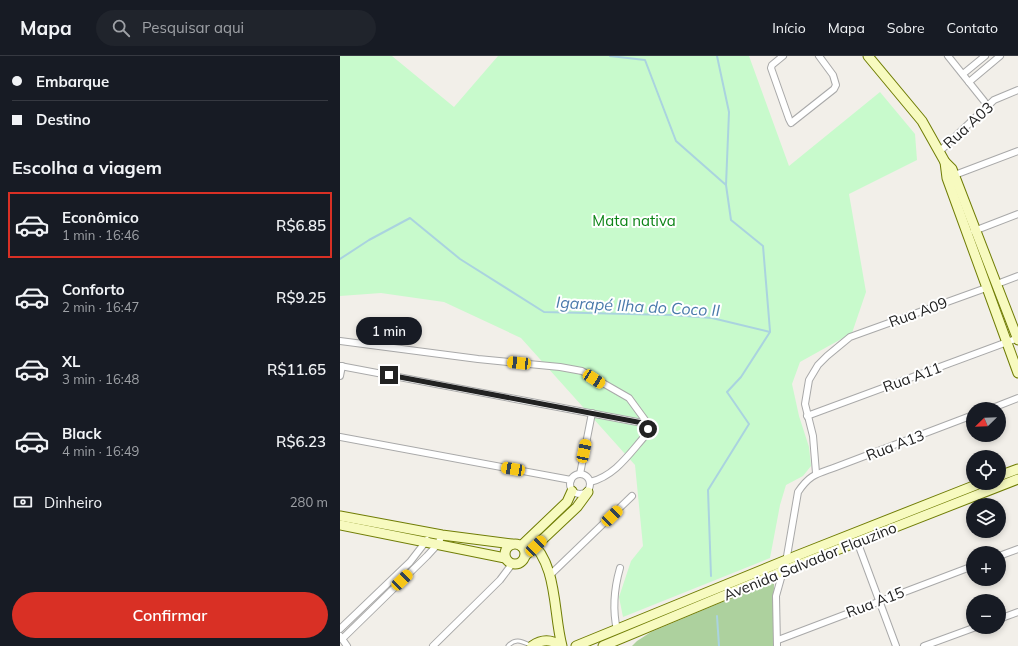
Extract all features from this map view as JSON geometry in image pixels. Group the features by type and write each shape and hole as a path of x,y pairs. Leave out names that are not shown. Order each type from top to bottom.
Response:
{"street":[{"path":"783,56 772,65 771,68 788,119 792,122 834,89 836,84 833,75 821,58 828,56"},
{"path":"868,56 922,121 940,151 971,232 986,288 1018,373"},
{"path":"948,56 984,101"},
{"path":"963,74 985,56"},
{"path":"969,82 1000,56"},
{"name":"Rua A03","path":"940,151 994,100 1018,90"},
{"path":"950,176 1018,151"},
{"path":"971,232 1018,214"},
{"path":"971,232 997,284 1018,338"},
{"path":"997,284 1018,276"},
{"name":"Rua A09","path":"816,473 814,436 804,404 813,373 834,348 850,337 986,288"},
{"name":"Rua A11","path":"807,416 1018,338"},
{"path":"340,341 478,359 560,367 582,371 605,386 629,398 648,424 648,429 645,436 612,472 603,478 590,482"},
{"path":"340,376 341,366 648,424"},
{"path":"1006,403 1018,398"},
{"path":"580,474 592,413"},
{"name":"Rua A13","path":"816,473 836,467 966,418"},
{"path":"340,437 571,480"},
{"path":"1006,473 1018,468"},
{"path":"778,643 776,596 787,560 798,492 802,486 816,473"},
{"path":"433,646 500,580 512,564 520,563 525,556 577,507 588,492 590,482 586,476 580,474 574,476 571,480 570,486 572,491 567,502 521,546"},
{"name":"Avenida Salvador Flauzino","path":"603,646 783,570 1018,479"},
{"name":"Avenida Salvador Flauzino","path":"576,646 966,489"},
{"path":"572,491 582,495 588,492"},
{"path":"549,576 632,496"},
{"path":"340,516 442,535 512,544 521,546 525,556"},
{"path":"340,525 505,558 512,564"},
{"path":"340,629 410,562 426,542 430,533"},
{"path":"347,646 341,638 438,544 442,535"},
{"path":"529,540 536,546 549,576 556,607 561,646"},
{"path":"857,541 896,646"},
{"path":"505,558 505,551 512,544"},
{"path":"1006,553 1018,549"},
{"path":"617,630 613,607 615,589 620,568"},
{"name":"Rua A15","path":"778,643 879,600 966,569"},
{"path":"1006,616 1018,612"},
{"path":"924,646 966,631"},
{"path":"532,646 544,640 556,642 561,646"}],"lane":[{"path":"508,646 512,642 519,640 532,646"}],"green space":[{"name":"Mata nativa","path":"340,56 392,56 454,107 498,56 749,56 789,166 880,92 915,134 917,160 849,194 866,292 852,333 800,362 792,384 799,416 809,447 811,466 803,476 786,485 780,505 770,558 623,617 619,597 631,561 643,546 635,465 521,338 444,302 381,293 340,296"},
{"path":"770,582 774,584 773,646 632,646 651,632"}],"waterway":[{"path":"610,56 645,60 676,141 726,185"},
{"path":"717,56 729,112 726,185 731,220 763,246 770,331"},
{"name":"Igarapé Ilha do Coco II","path":"340,259 369,240 410,218 460,259 544,312 672,315 712,318 770,332 741,377 727,392 749,424 708,490 711,576"},
{"name":"Igarapé Ilha do Coco II","path":"717,616 719,646"}],"route":[{"path":"389,375 648,424 648,429"}]}
